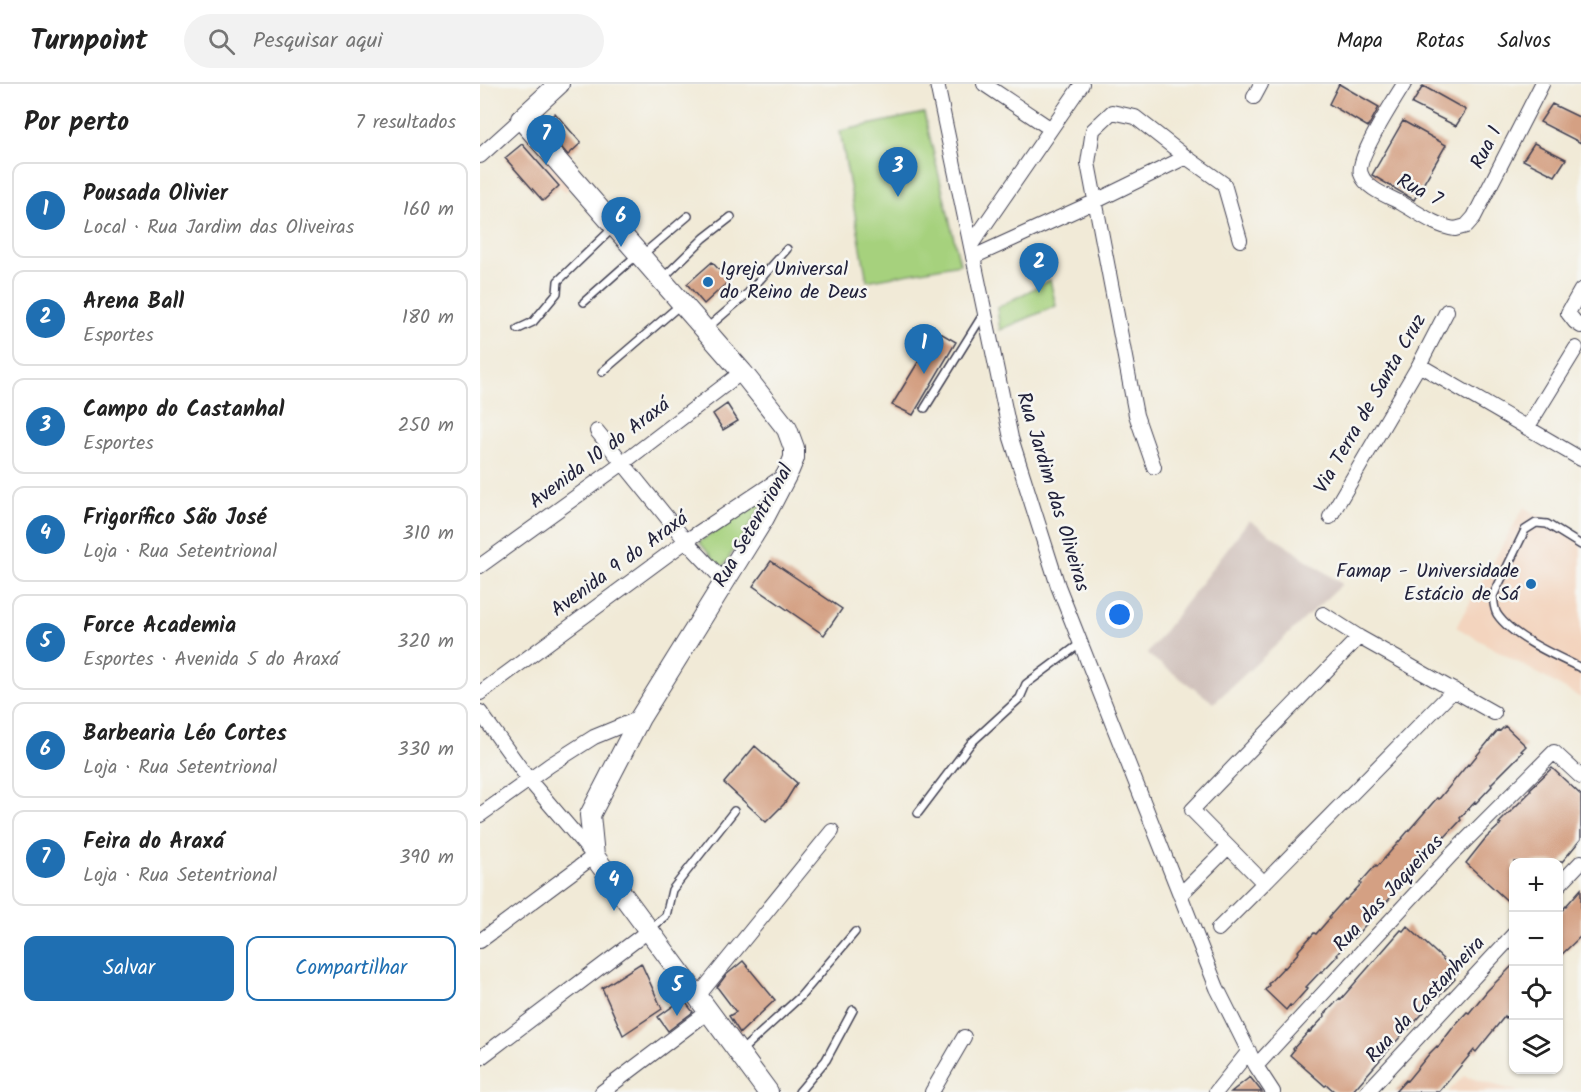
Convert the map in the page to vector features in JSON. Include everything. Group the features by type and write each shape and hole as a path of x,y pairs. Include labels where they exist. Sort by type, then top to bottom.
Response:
{"street":[{"path":"480,156 560,84"},
{"name":"Rua Jardim das Oliveiras","path":"937,84 1011,438 1058,586 1217,988 1256,1066 1273,1092"},
{"path":"984,84 1051,129"},
{"path":"972,251 1082,84"},
{"path":"1254,97 1261,84"},
{"name":"Rua 7","path":"1404,84 1362,159 1360,169 1362,176 1375,189 1422,215 1451,229 1463,228"},
{"name":"Rua 1","path":"1463,228 1474,217 1542,84"},
{"path":"1154,467 1136,415 1094,202 1088,164 1093,130 1112,112 1135,117 1224,184 1240,240"},
{"name":"Rua Setentrional","path":"521,119 742,372 787,429 794,453 787,474 764,518 640,718 590,815 594,856"},
{"path":"972,251 1094,202 1186,157"},
{"path":"1581,290 1568,313 1581,326"},
{"name":"Via Terra de Santa Cruz","path":"1330,517 1419,365 1447,311"},
{"path":"1527,428 1576,348"},
{"path":"1419,365 1581,459"},
{"name":"Avenida 10 do Araxá","path":"480,566 623,463 742,372"},
{"path":"597,431 686,541 724,581"},
{"name":"Avenida 9 do Araxá","path":"480,693 686,541 787,474"},
{"path":"1323,614 1359,637 1494,713"},
{"path":"1264,883 1192,810 1359,637"},
{"path":"1218,929 1454,690"},
{"path":"480,712 530,780 594,856 768,1092"},
{"path":"480,815 594,737 640,718"},
{"name":"Rua das Jaqueiras","path":"1256,1066 1451,855 1554,752 1581,777"},
{"path":"602,1092 704,1004 832,831"},
{"path":"1180,895 1228,847"},
{"path":"480,941 594,856"},
{"path":"1563,881 1581,862"},
{"path":"480,1058 648,931"},
{"name":"Rua da Castanheira","path":"1367,1092 1509,939"},
{"path":"932,1092 964,1037"},
{"path":"1216,1092 1249,1050"}],"lane":[{"path":"584,302 688,216"},
{"path":"661,279 704,238 731,217"},
{"path":"518,330 533,322 557,293 558,281 615,226"},
{"path":"705,329 748,293 787,249"},
{"path":"602,372 682,303"},
{"path":"925,408 984,313"},
{"path":"1581,545 1546,524 1536,523 1525,530 1493,596 1494,608 1506,624 1538,647 1581,668"},
{"path":"918,813 971,743 1020,698 1026,684 1081,643"},
{"path":"648,931 666,916 672,890 734,812"},
{"path":"739,1054 800,997 855,932"},
{"path":"799,1092 826,1060 853,1010"}],"shaded area":[{"path":"528,138 571,186 565,192 522,144"},
{"name":"Famap - Universidade Estácio de Sá","path":"1524,507 1581,541 1581,698 1456,627"},
{"path":"1249,520 1342,584 1214,703 1147,654"},
{"path":"1464,1076 1519,1092 1448,1092"}],"green space":[{"path":"924,113 960,264 867,281 840,131"},
{"path":"1050,280 1056,306 1000,330 997,308"},
{"path":"768,496 722,569 699,542"}],"building":[{"path":"1339,84 1379,107 1368,127 1329,104"},
{"path":"1423,86 1466,110 1456,126 1412,104"},
{"path":"1552,104 1581,118 1581,143 1540,122"},
{"path":"555,113 581,143 568,155 542,125"},
{"path":"1403,121 1446,145 1414,200 1372,175"},
{"path":"1534,143 1566,159 1555,176 1523,160"},
{"path":"522,144 559,186 543,201 505,158"},
{"name":"Igreja Universal do Reino de Deus","path":"712,262 729,281 704,304 687,284"},
{"path":"937,331 956,342 913,415 892,405"},
{"path":"727,404 738,421 723,430 713,414"},
{"path":"771,561 842,609 824,635 753,586"},
{"path":"1505,726 1526,746 1521,751 1523,752 1491,784 1492,786 1429,852 1431,853 1415,871 1413,870 1398,886 1400,887 1384,905 1286,1010 1265,990 1268,984 1285,968 1314,933 1316,934 1376,865 1377,867 1437,798 1439,799 1498,730 1500,731"},
{"path":"755,746 797,783 784,804 766,822 724,783"},
{"path":"1552,768 1581,795 1581,839 1563,861 1563,858 1509,858 1509,902 1466,863 1485,839 1501,824 1499,823 1531,791 1530,789"},
{"path":"1581,889 1581,936 1563,953 1563,912"},
{"path":"1407,926 1458,973 1352,1092 1335,1092 1290,1055 1309,1031"},
{"path":"743,961 775,1000 740,1033 729,1016 736,1012 717,987 726,975"},
{"path":"641,963 662,1009 623,1035 602,988"},
{"path":"1509,969 1509,1015 1506,1018 1505,1016 1476,1052 1474,1050 1439,1092 1395,1092 1438,1047 1467,1012 1469,1013"},
{"path":"683,999 693,1012 668,1031 658,1017"},
{"path":"1250,1077 1262,1092 1231,1092"}],"place":[{"name":"Feira do Araxá","path":"546,165"},
{"name":"Campo do Castanhal","path":"898,197"},
{"name":"Barbearia Léo Cortes","path":"621,247"},
{"name":"Igreja Universal do Reino de Deus","path":"708,282"},
{"name":"Arena Ball","path":"1039,293"},
{"name":"Pousada Olivier","path":"924,374"},
{"name":"Famap - Universidade Estácio de Sá","path":"1531,584"},
{"name":"Frigorífico São José","path":"614,911"},
{"name":"Force Academia","path":"677,1016"}]}
